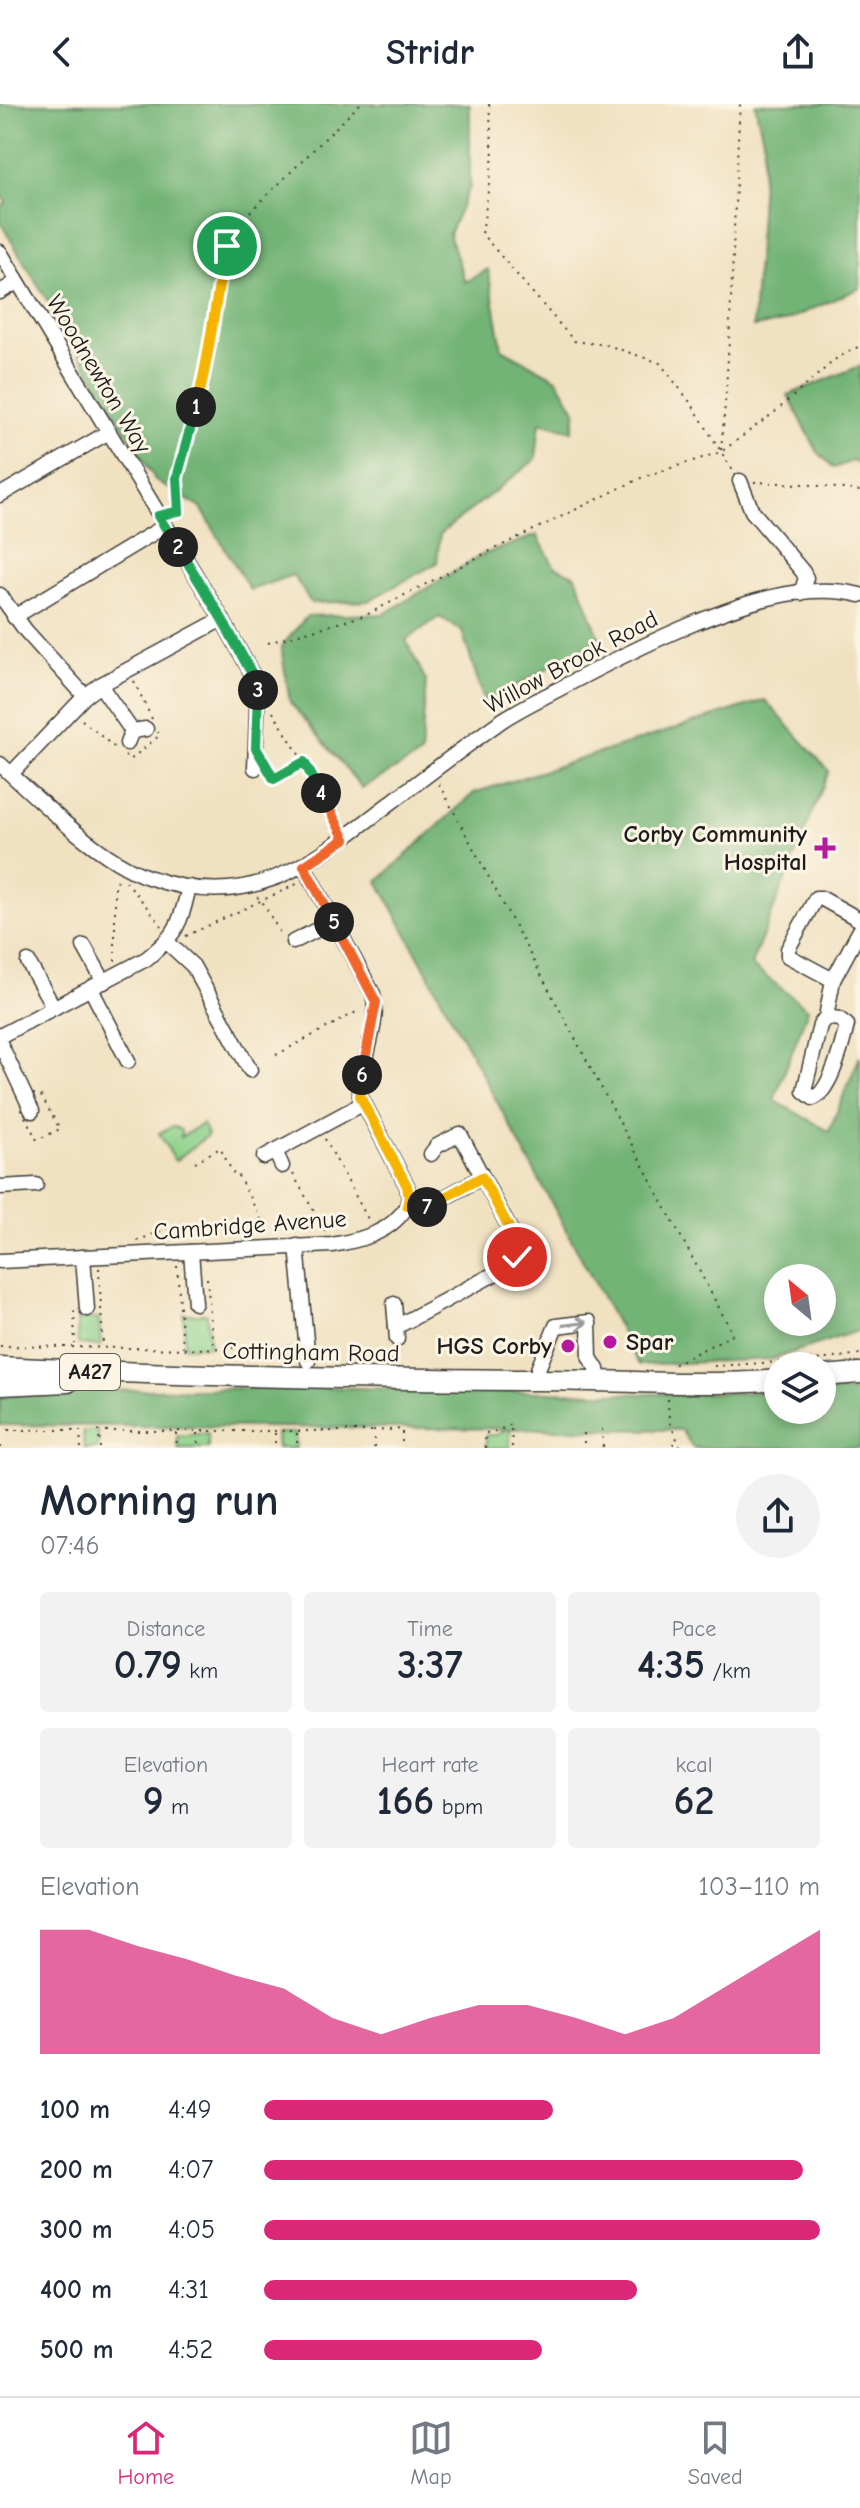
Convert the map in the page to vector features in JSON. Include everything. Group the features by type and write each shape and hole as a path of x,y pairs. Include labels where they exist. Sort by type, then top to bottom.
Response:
{"highway":[{"name":"Cottingham Road","path":"0,1367 180,1376 661,1384 764,1380"},
{"path":"836,1375 860,1373"},
{"name":"Cottingham Road","path":"0,1385 180,1376"}],"street":[{"name":"Woodnewton Way","path":"3,257 222,619 258,685 255,768"},
{"path":"0,292 17,282"},
{"path":"0,495 109,432"},
{"path":"740,481 752,511 803,572 806,578 801,593"},
{"path":"14,617 161,521"},
{"name":"Willow Brook Road","path":"5,769 108,858 150,878 189,887 243,886 308,872 345,839 504,719 614,660 726,611 766,598 801,593 860,595"},
{"path":"0,595 14,617 85,696"},
{"path":"5,769 100,685 222,619"},
{"path":"100,685 135,734"},
{"path":"308,872 376,1002 360,1084 364,1103 407,1186 407,1206"},
{"path":"0,1036 146,959 169,940 180,923 189,887"},
{"path":"833,980 788,956 788,949 816,898 860,920"},
{"path":"293,942 334,921"},
{"path":"826,1017 839,1019 847,1025 836,1064 821,1094 813,1098 804,1091 820,1025 826,1017 833,980 860,930"},
{"path":"169,940 193,966 250,1070"},
{"path":"84,946 128,1061"},
{"path":"28,962 54,1008"},
{"path":"0,1043 32,1111"},
{"path":"282,1166 269,1154 364,1103"},
{"path":"394,1304 396,1333 515,1261 517,1245 460,1134 437,1146 431,1154"},
{"name":"Cambridge Avenue","path":"0,1261 332,1245 376,1233 399,1219 407,1206 424,1209 482,1177"},
{"path":"0,1187 36,1185"},
{"path":"297,1246 308,1361"},
{"path":"189,1252 195,1303"},
{"path":"83,1257 87,1309"},
{"path":"537,1380 538,1369 556,1326 589,1322 590,1358 597,1369 599,1382"}],"path":[{"path":"161,521 179,511 177,478 203,381 217,286 227,246 251,211 360,104"},
{"path":"489,104 493,156 482,234 574,341 607,345 660,363 693,406 740,481 860,491"},
{"path":"721,452 730,360 732,232 740,104"},
{"path":"268,643 366,615 643,477 721,452 775,412 837,358 860,346"},
{"path":"273,712 345,839"},
{"path":"256,748 274,779 304,762"},
{"path":"433,772 733,1334 676,1365 661,1369 682,1368"},
{"path":"119,974 115,965 115,882 122,877 169,940 179,939 262,901 308,872"},
{"path":"243,886 262,901 288,946 293,942"},
{"path":"276,1055 376,1002"},
{"path":"319,1127 376,1233"},
{"path":"195,1162 220,1148 270,1237 270,1248"},
{"path":"282,1166 287,1163 332,1245"},
{"path":"126,1255 126,1246 172,1226 189,1252 213,1348"},
{"path":"183,1349 189,1252"},
{"path":"99,1256 103,1347"},
{"path":"0,1346 270,1347"},
{"path":"713,1366 860,1354"},
{"path":"661,1394 667,1396 669,1421 681,1448"},
{"path":"485,1448 485,1433 496,1432 511,1424 512,1448"},
{"path":"100,1448 99,1431 402,1429 402,1448"},
{"path":"602,1429 603,1448"},
{"path":"1,1448 0,1430 80,1430 81,1448"},
{"path":"297,1431 297,1448"},
{"path":"374,1431 374,1448"},
{"path":"176,1432 177,1448"},
{"path":"198,1432 199,1448"},
{"path":"275,1432 275,1448"},
{"path":"584,1433 584,1448"},
{"path":"674,1443 674,1448"}],"green space":[{"path":"0,104 470,104 470,187 449,234 465,282 488,269 502,349 557,379 576,412 572,431 540,422 536,459 440,534 437,563 368,601 311,603 293,575 250,590 201,508 156,481 0,222 0,208 6,203 0,192"},
{"path":"755,104 860,104 860,288 783,322 753,327 764,144"},
{"path":"860,366 860,465 852,461 834,468 817,451 788,395"},
{"path":"537,535 554,566 576,576 600,639 485,703 462,631 439,617 406,640 426,681 421,755 362,788 290,702 281,647 307,616 384,614 482,555"},
{"path":"765,700 829,771 751,965 808,1009 774,1100 829,1131 860,1056 860,1330 794,1352 764,1352 764,1359 639,1365 378,881 474,793"},
{"path":"202,1124 208,1135 175,1161 159,1133 173,1126 181,1130 181,1137"},
{"path":"184,1314 207,1314 210,1346 185,1347"},
{"path":"99,1318 101,1346 78,1344 77,1320"},
{"path":"310,1387 646,1394 764,1392 764,1424 836,1424 836,1392 860,1392 860,1448 693,1448 681,1430 0,1425 0,1397 36,1392"},
{"path":"510,1426 510,1448 486,1448 486,1435 497,1435"},
{"path":"83,1431 98,1431 98,1448 84,1448"},
{"path":"208,1433 208,1448 178,1448 177,1436"},
{"path":"276,1433 295,1433 296,1448 277,1448"}],"place":[{"name":"Corby Community Hospital","path":"825,848"},
{"name":"Spar","path":"610,1342"},
{"name":"HGS Corby","path":"568,1346"}],"route":[{"path":"227,246 217,286 203,381 177,478 179,511 158,516 222,619 258,685 256,748 274,779 304,762 345,839 304,866 376,1002 360,1096 407,1186 407,1206 424,1209 482,1177 516,1241 517,1257"}]}
